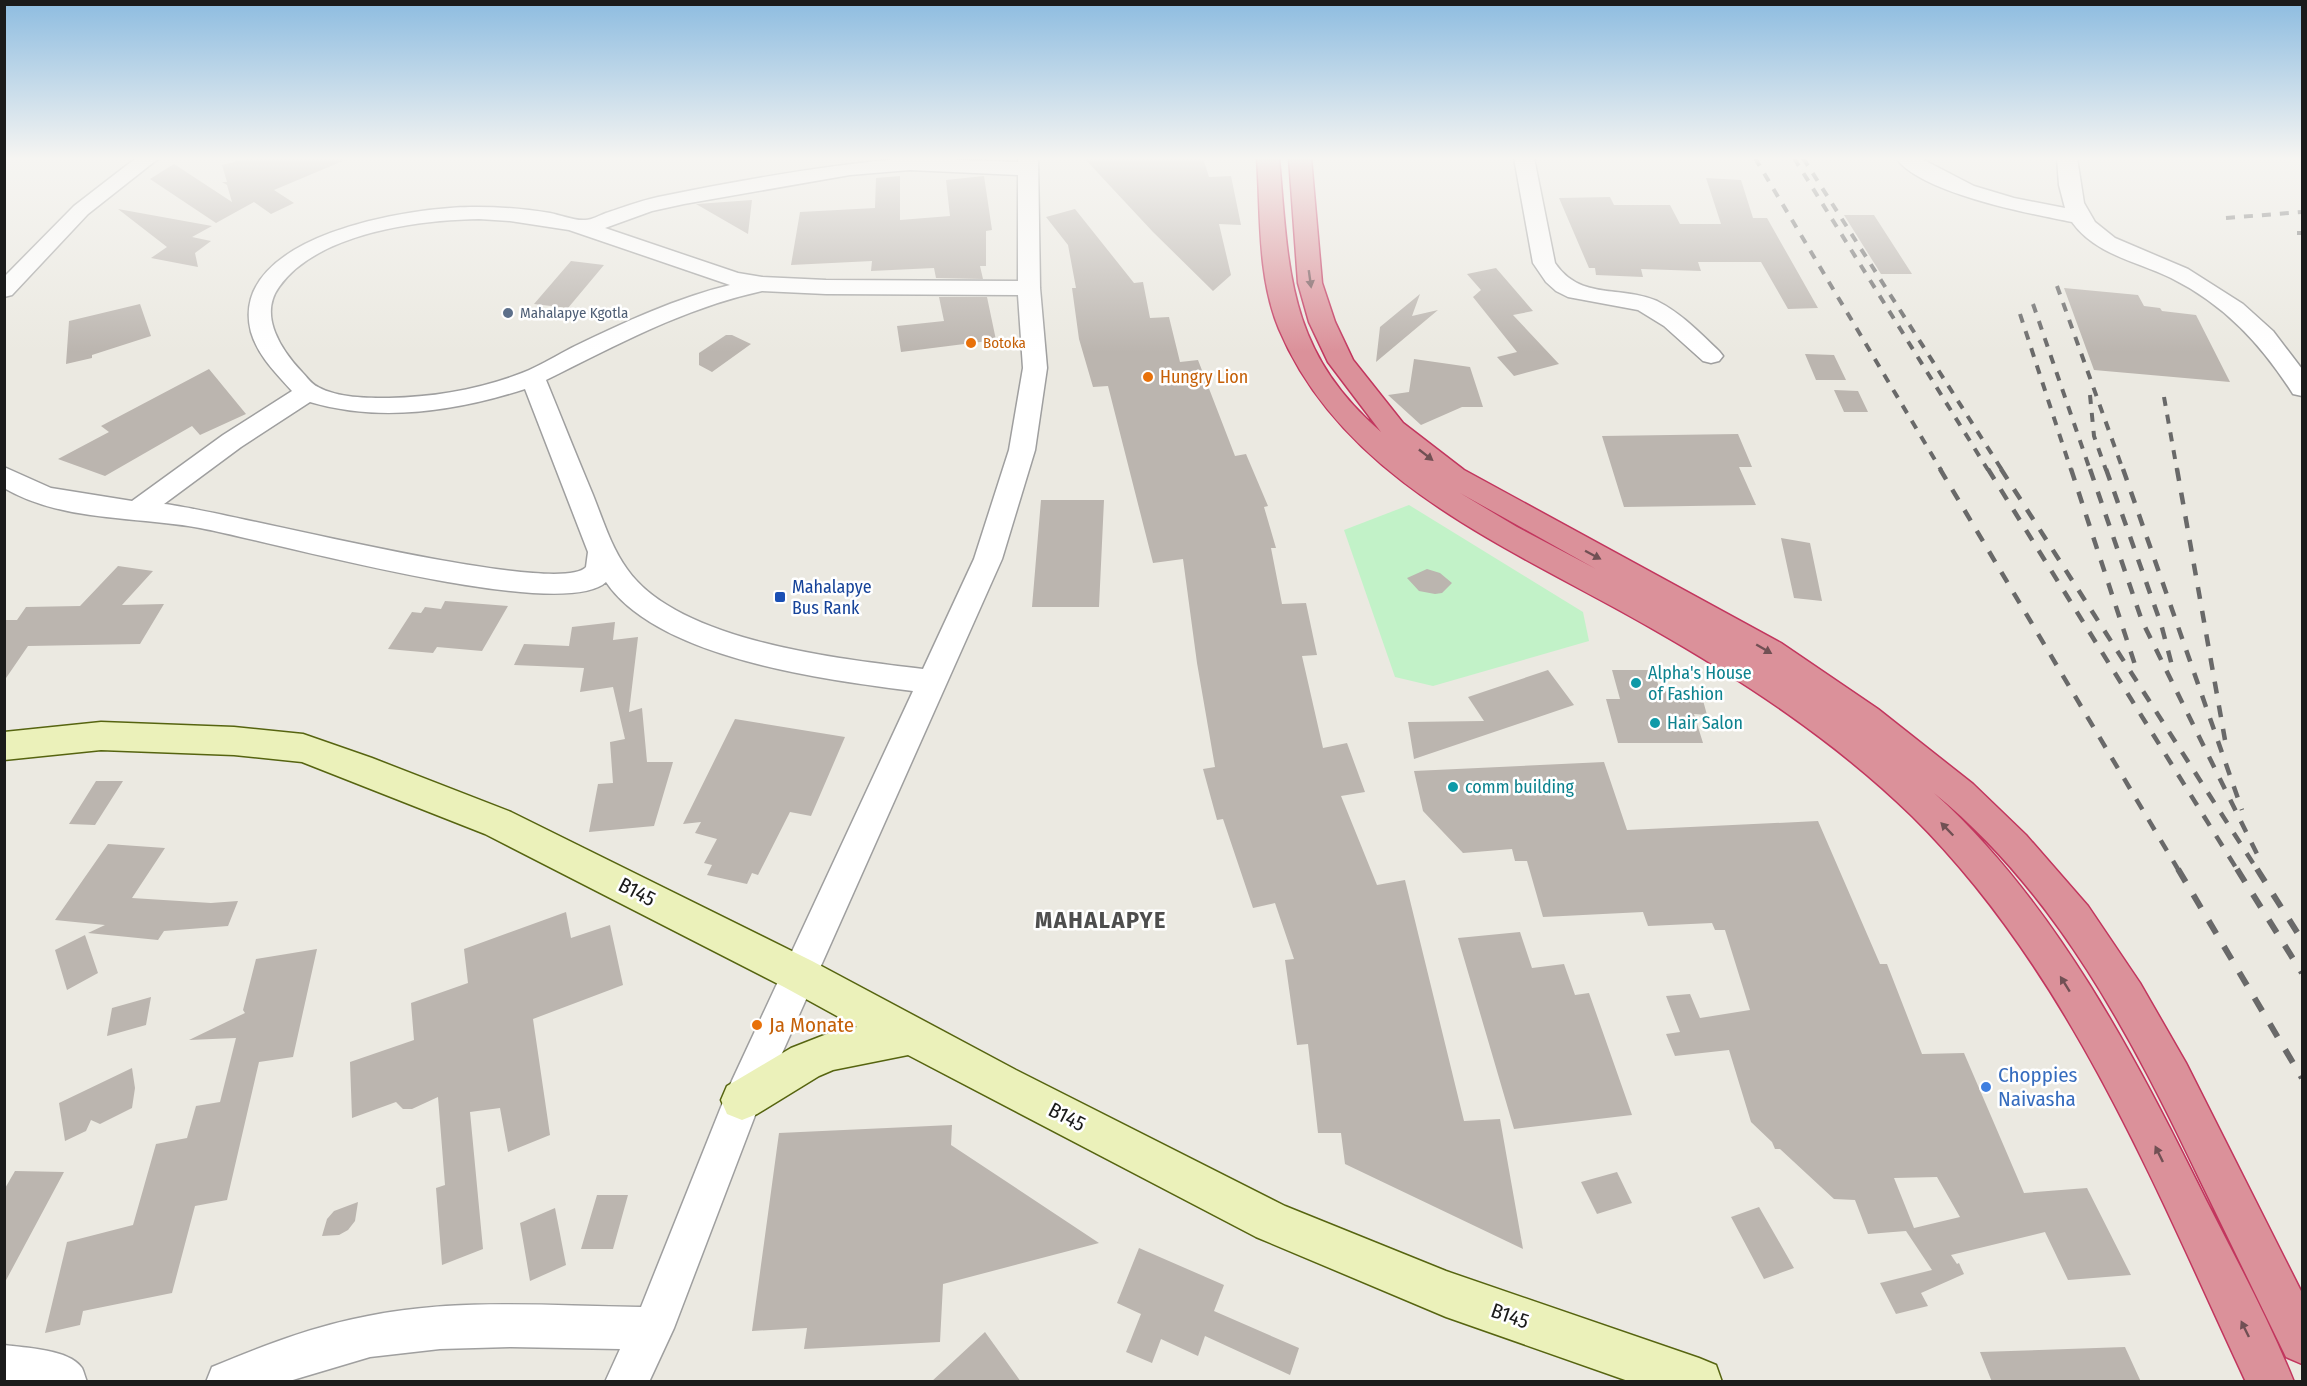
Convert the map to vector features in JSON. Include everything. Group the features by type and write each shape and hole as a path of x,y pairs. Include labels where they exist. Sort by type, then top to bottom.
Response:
{"highway":[{"path":"1274,223 1279,284 1291,330 1310,366 1333,398 1370,438 1432,490 1458,506 1749,670 1852,744 1925,806 1979,862 2030,927 2122,1077 2271,1382"},
{"path":"1305,223 1310,283 1322,322 1341,362 1393,429 1454,477 1770,652 1866,718 1961,794 2013,846 2075,918 2126,996 2172,1077 2302,1341"}],"main road":[{"name":"B145","path":"4,746 100,736 234,741 303,748 498,823 798,974 1271,1222 1446,1294 1699,1382"},
{"path":"742,1100 805,1062 832,1051 912,1035"}],"street":[{"path":"4,290 14,270 67,223"},
{"path":"379,223 350,232 287,265 268,284 259,306 263,332 276,359 309,392 347,402 401,405 453,400 533,377 682,307 726,292 762,284"},
{"path":"562,223 584,228 734,279 762,284 1029,288"},
{"path":"584,228 599,223"},
{"path":"627,1382 653,1328 742,1100 988,560 1022,450 1035,368 1029,288 1028,223"},
{"path":"1536,223 1544,263 1559,284 1580,294 1631,301 1657,311 1711,356"},
{"path":"2084,223 2110,244 2180,274 2235,307 2271,341 2302,388"},
{"path":"2271,341 2302,354"},
{"path":"533,377 602,552 621,582 637,597 660,614 717,641 748,651 932,682"},
{"path":"138,510 232,441 309,392"},
{"path":"4,476 17,486 37,494 199,518 446,573 532,582 583,582 596,577 602,566 602,552"},
{"path":"227,1382 294,1358 369,1336 448,1327 653,1328"},
{"path":"4,1366 56,1374 66,1382"}],"green space":[{"path":"1409,505 1583,612 1589,641 1433,686 1395,677 1344,530"}],"building":[{"path":"136,223 194,223 212,226 192,237 211,241 195,253 198,267 151,258 167,247"},
{"path":"728,223 749,223 748,234"},
{"path":"798,223 991,223 992,230 986,231 986,266 980,266 983,279 936,278 934,268 871,271 872,261 791,265"},
{"path":"1050,223 1086,223 1134,283 1143,282 1150,318 1169,317 1180,362 1198,360 1235,456 1246,454 1268,506 1264,507 1276,548 1271,548 1282,604 1306,603 1317,655 1302,656 1323,748 1347,743 1365,792 1341,796 1377,885 1405,880 1464,1121 1500,1119 1523,1249 1345,1164 1341,1133 1318,1133 1308,1044 1297,1045 1285,960 1294,959 1275,903 1253,908 1223,819 1217,820 1203,769 1215,767 1197,663 1183,559 1153,563 1108,386 1093,387 1079,339 1072,288 1076,288 1068,245"},
{"path":"1144,223 1241,223 1241,225 1219,224 1231,275 1213,291"},
{"path":"1570,223 1679,223 1770,223 1818,308 1788,309 1761,262 1698,262 1701,271 1641,269 1643,277 1596,275 1595,268 1589,268"},
{"path":"1849,223 1879,223 1912,274 1881,274"},
{"path":"571,261 604,265 568,308 534,304"},
{"path":"1496,268 1533,311 1513,315 1559,364 1514,376 1497,357 1517,352 1473,297 1481,290 1467,274"},
{"path":"2064,288 2138,295 2144,306 2160,308 2162,311 2196,315 2230,382 2094,370"},
{"path":"1420,294 1412,316 1438,310 1376,362 1380,327"},
{"path":"939,297 987,297 996,340 901,352 897,326 944,321"},
{"path":"140,304 151,336 92,355 92,358 66,364 69,321"},
{"path":"726,335 732,335 751,344 712,372 699,365 699,353"},
{"path":"1805,354 1834,355 1846,380 1816,380"},
{"path":"1414,359 1470,367 1483,407 1462,407 1421,425 1388,395 1409,392"},
{"path":"209,369 246,414 200,435 192,426 105,476 58,459 109,432 101,426"},
{"path":"1834,390 1858,391 1868,412 1844,412"},
{"path":"1738,434 1752,467 1739,467 1756,505 1624,507 1602,436"},
{"path":"1041,500 1104,500 1099,607 1032,607"},
{"path":"1781,538 1810,543 1822,601 1794,598"},
{"path":"118,566 153,571 122,605 164,604 140,644 28,646 4,681 4,620 17,620 26,607 80,606"},
{"path":"1427,569 1440,573 1452,583 1442,593 1419,591 1407,578"},
{"path":"445,601 508,606 482,651 437,647 433,653 388,649 412,612 421,613 425,607 441,609"},
{"path":"615,622 613,640 638,637 629,712 642,708 647,762 673,762 654,826 589,832 598,784 613,783 610,742 625,739 613,687 580,692 584,668 514,665 524,644 569,646 572,627"},
{"path":"1548,670 1574,705 1414,759 1408,722 1484,721 1468,697"},
{"path":"1612,670 1654,670 1660,691 1701,693 1707,715 1694,714 1703,743 1618,743 1606,699 1620,699"},
{"path":"735,719 845,737 811,816 790,812 758,875 752,873 747,884 707,875 712,865 704,863 717,839 695,833 701,822 683,824"},
{"path":"1604,762 1627,830 1818,821 1880,964 1887,964 1922,1054 1964,1053 2024,1193 2087,1188 2131,1275 2068,1280 2045,1232 1951,1255 1957,1264 1959,1263 1964,1274 1921,1293 1928,1306 1896,1314 1880,1283 1932,1270 1906,1231 1868,1234 1855,1200 1834,1199 1780,1149 1775,1149 1772,1142 1751,1122 1729,1050 1675,1056 1666,1034 1680,1032 1666,996 1690,994 1700,1018 1750,1010 1725,930 1715,930 1712,923 1648,926 1643,912 1543,917 1527,861 1515,861 1512,849 1463,853 1423,811 1414,771","holes":["1937,1177 1960,1217 1914,1228 1894,1178"]},
{"path":"96,781 123,781 95,825 69,824"},
{"path":"108,844 165,848 132,898 211,903 238,901 228,926 164,931 158,940 88,933 105,925 55,920"},
{"path":"566,912 571,938 610,925 623,985 533,1019 550,1135 508,1152 500,1108 470,1112 483,1249 442,1265 436,1188 445,1185 438,1097 412,1109 403,1109 396,1102 352,1118 350,1062 414,1040 411,1003 468,983 464,949"},
{"path":"1520,932 1532,968 1564,964 1575,995 1589,993 1632,1115 1514,1129 1458,938"},
{"path":"85,935 98,973 67,990 55,950"},
{"path":"317,949 293,1057 259,1062 227,1200 195,1206 172,1293 83,1311 80,1325 45,1333 67,1242 133,1225 156,1144 187,1138 196,1106 220,1102 236,1038 189,1040 245,1013 243,1010 256,959"},
{"path":"151,997 146,1025 107,1036 112,1008"},
{"path":"132,1068 135,1088 132,1108 100,1124 91,1120 86,1131 65,1141 59,1103"},
{"path":"952,1125 951,1145 1099,1243 943,1284 940,1342 804,1349 807,1328 752,1331 779,1133"},
{"path":"15,1171 64,1172 4,1284 4,1190"},
{"path":"1617,1172 1632,1203 1597,1214 1581,1182"},
{"path":"597,1195 628,1195 613,1249 581,1249"},
{"path":"358,1202 355,1221 348,1230 339,1235 322,1236 327,1219 334,1211"},
{"path":"1759,1207 1794,1268 1764,1279 1731,1217"},
{"path":"555,1208 566,1265 530,1281 520,1223"},
{"path":"1139,1248 1224,1285 1214,1311 1299,1348 1290,1375 1205,1336 1198,1356 1161,1339 1152,1363 1126,1352 1141,1314 1117,1303"},
{"path":"985,1332 1021,1382 931,1382"},
{"path":"2125,1347 2141,1382 1992,1382 1980,1352"}],"railway":[{"path":"1794,223 1941,470"},
{"path":"1834,223 1988,470"},
{"path":"1844,223 2002,470"},
{"path":"2297,233 2302,233"},
{"path":"2057,286 2123,470"},
{"path":"2033,304 2090,470"},
{"path":"2020,314 2071,470"},
{"path":"2090,395 2094,436 2106,470"},
{"path":"2164,397 2177,470"},
{"path":"1940,469 2179,871"},
{"path":"1988,469 2238,871"},
{"path":"2001,469 2258,871"},
{"path":"2071,469 2138,674"},
{"path":"2090,469 2142,621 2258,856"},
{"path":"2106,469 2161,624 2174,673"},
{"path":"2123,469 2242,810"},
{"path":"2177,469 2225,740"},
{"path":"2178,869 2302,1078"},
{"path":"2237,869 2302,973"},
{"path":"2257,869 2302,940"}],"place":[{"name":"Mahalapye Kgotla","path":"508,313"},
{"name":"Botoka","path":"971,343"},
{"name":"Hungry Lion","path":"1148,377"},
{"name":"Mahalapye Bus Rank","path":"780,597"},
{"name":"Alpha's House of Fashion","path":"1636,683"},
{"name":"Hair Salon","path":"1655,723"},
{"name":"comm building","path":"1453,787"},
{"name":"Ja Monate","path":"757,1025"},
{"name":"Choppies Naivasha","path":"1986,1087"}],"district":[{"name":"MAHALAPYE","path":"1101,920"}]}
